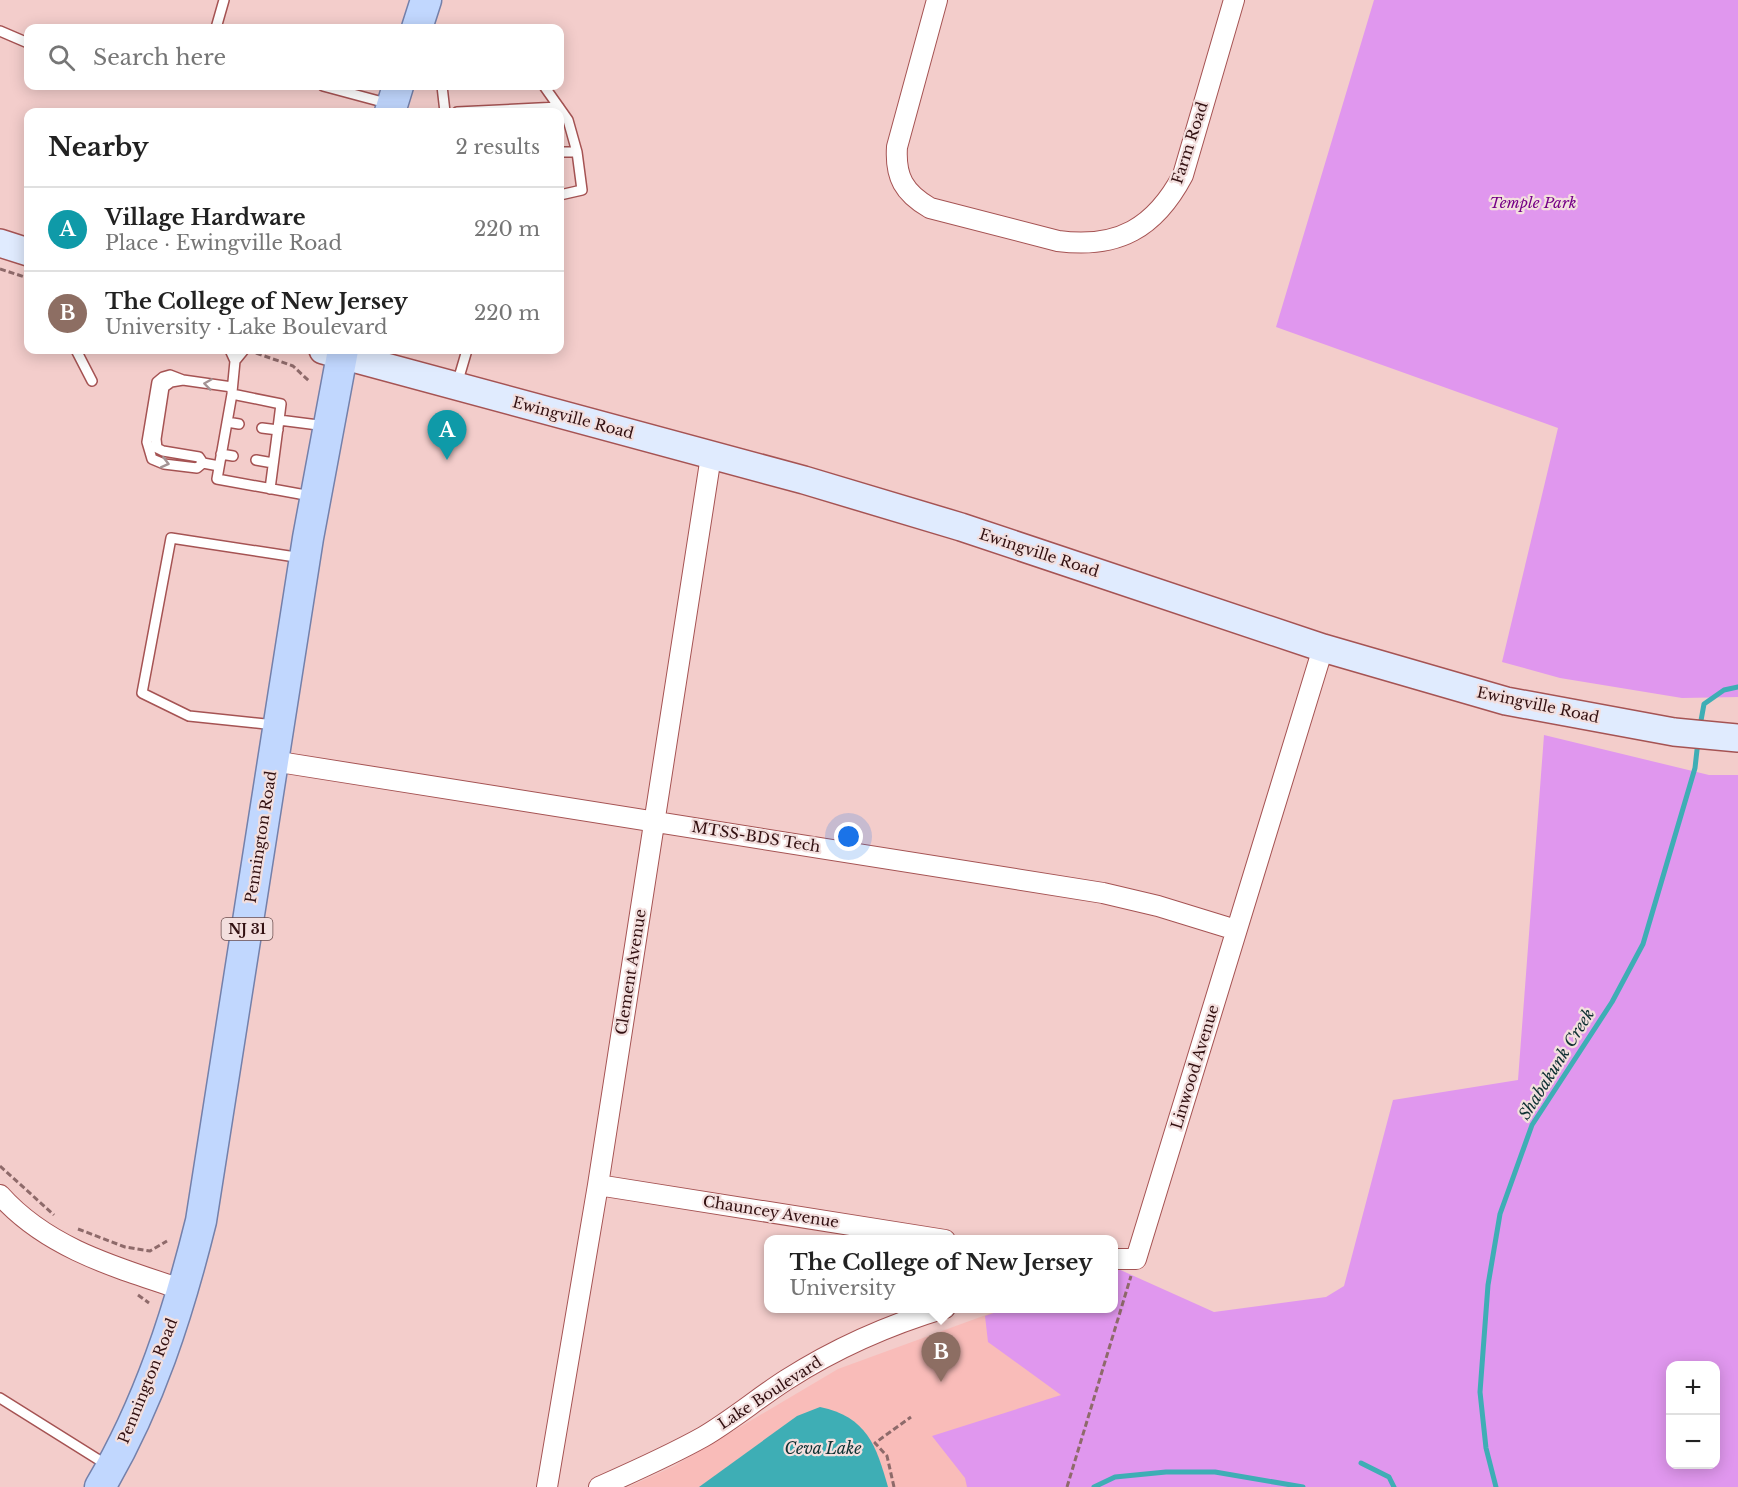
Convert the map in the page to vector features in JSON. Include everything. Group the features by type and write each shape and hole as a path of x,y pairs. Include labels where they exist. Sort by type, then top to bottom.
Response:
{"main road":[{"path":"418,24 426,0"},
{"path":"0,243 24,251"},
{"name":"Pennington Road","path":"106,1477 139,1412 159,1364 184,1290 201,1221 304,558 329,426 336,354"},
{"name":"Ewingville Road","path":"343,354 804,480 961,527 1323,648 1506,701 1674,732 1730,738"}],"street":[{"name":"Farm Road","path":"937,0 897,147 896,162 900,178 908,191 930,208 1058,241 1078,244 1101,243 1142,226 1171,196 1183,175 1234,0"},
{"name":"Clement Avenue","path":"547,1487 598,1185 711,456"},
{"name":"Linwood Avenue","path":"1136,1259 1323,648"},
{"name":"MTSS-BDS Tech","path":"273,761 1103,893 1158,906 1236,930"},
{"name":"Chauncey Avenue","path":"598,1185 919,1235"},
{"path":"0,1195 29,1221 76,1251 101,1262 184,1290"},
{"path":"1118,1259 1136,1259"},
{"name":"Lake Boulevard","path":"599,1487 652,1464 704,1436 825,1356 867,1336 928,1313"}],"lane":[{"path":"217,24 224,0"},
{"path":"0,31 24,41"},
{"path":"342,90 394,101"},
{"path":"443,90 445,108"},
{"path":"547,90 559,107"},
{"path":"539,108 559,107"},
{"path":"564,114 568,120 577,152 582,190 564,194"},
{"path":"564,152 577,152"},
{"path":"78,354 92,381"},
{"path":"232,354 235,361 232,391 217,479 315,497"},
{"path":"235,361 241,354"},
{"path":"456,386 467,354"},
{"path":"219,466 203,463 199,457 157,448 156,439 164,387 171,382 183,380 281,404 270,489"},
{"path":"227,422 239,424"},
{"path":"262,428 279,425 329,426"},
{"path":"221,454 233,456"},
{"path":"256,460 273,463"},
{"path":"278,725 189,716 142,693 171,538 304,558"},
{"path":"0,1398 88,1455 106,1477"}],"path":[{"path":"0,269 24,277"},
{"path":"259,354 293,366 309,381"},
{"path":"0,1166 55,1216"},
{"path":"74,1227 124,1247 150,1251 167,1241"},
{"path":"1067,1487 1136,1259"},
{"path":"894,1487 886,1456 875,1443 910,1417"}],"shaded area":[{"path":"991,1313 1021,1313 1584,1487 628,1487 674,1466 838,1369"}],"green space":[{"name":"Temple Park","path":"1374,0 1738,0 1738,697 1682,698 1560,678 1502,662 1558,428 1276,327"},
{"path":"1544,735 1709,775 1738,775 1738,1487 967,1487 965,1478 932,1436 1061,1395 988,1342 985,1316 994,1313 1118,1313 1118,1269 1214,1312 1326,1297 1344,1286 1393,1100 1518,1080"}],"water":[{"name":"Ceva Lake","path":"820,1407 849,1418 867,1435 879,1458 888,1487 699,1487 797,1416"}],"waterway":[{"name":"Shabakunk Creek","path":"1700,726 1704,704 1724,690 1738,687"},
{"name":"Shabakunk Creek","path":"1496,1487 1486,1448 1480,1392 1488,1285 1500,1214 1532,1125 1612,1002 1643,944 1695,768 1698,741"},
{"path":"1361,1463 1389,1477 1394,1487"},
{"path":"1094,1487 1115,1477 1166,1472 1215,1472 1303,1487"}],"place":[{"name":"Village Hardware","path":"447,460"},
{"name":"The College of New Jersey","path":"941,1382"}]}
